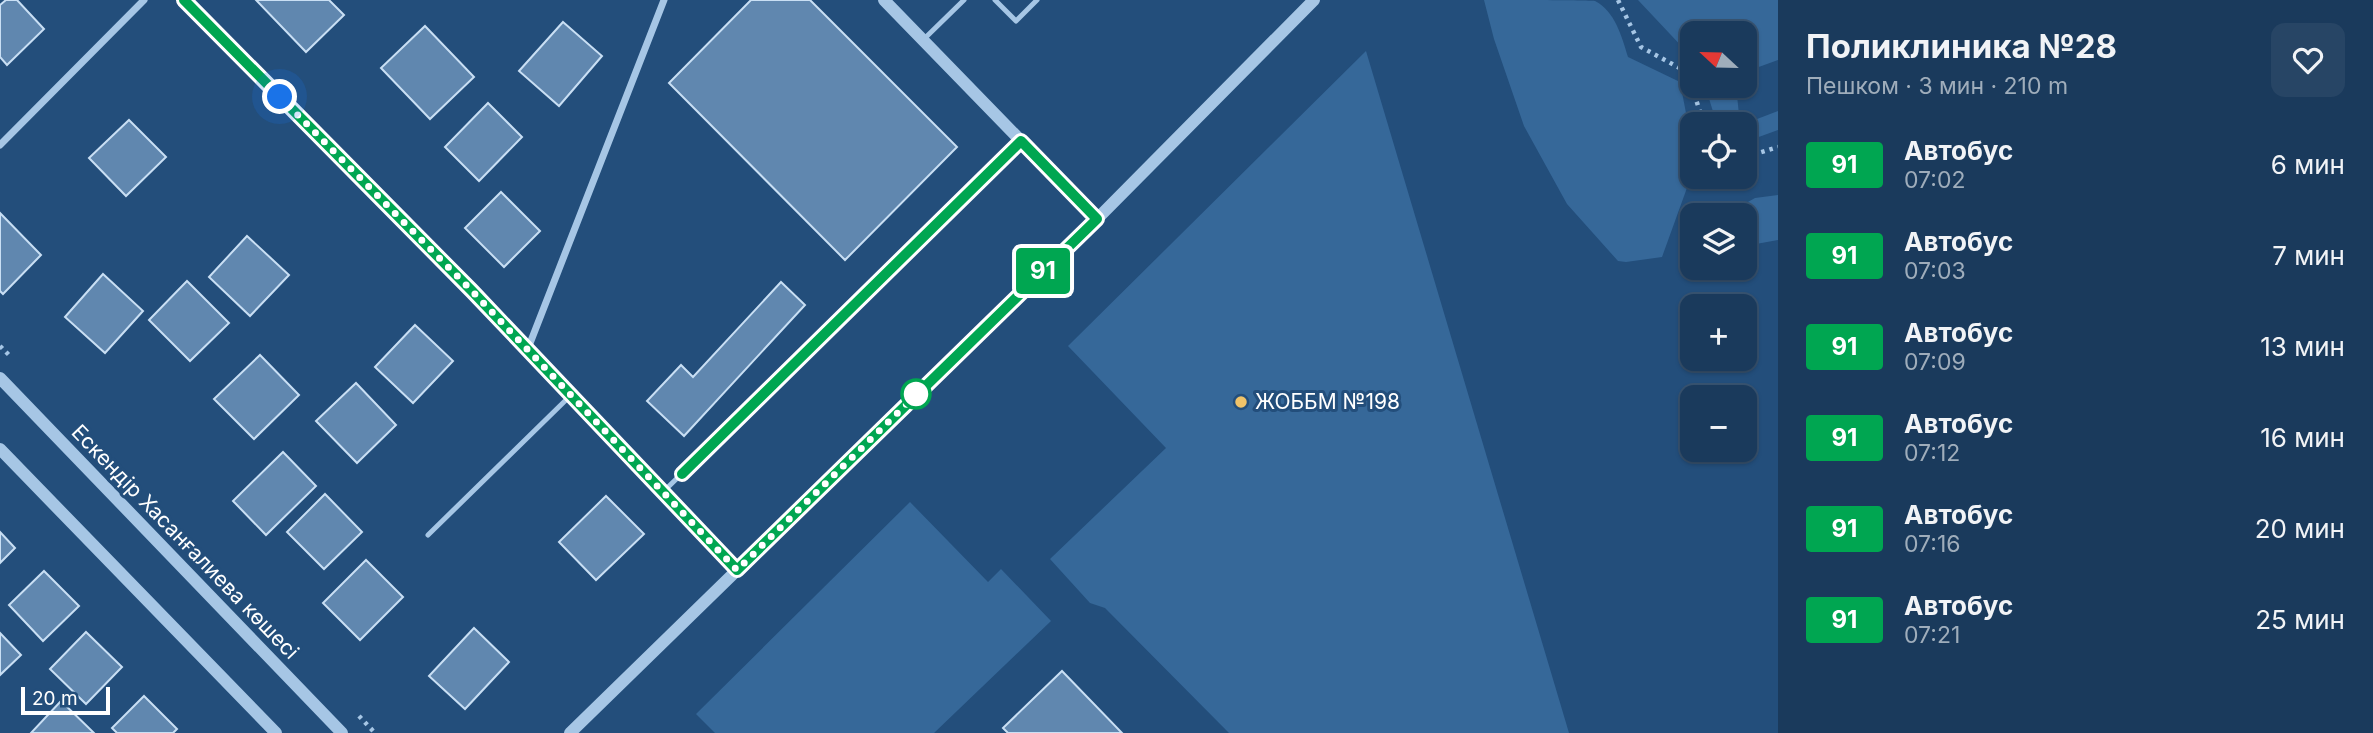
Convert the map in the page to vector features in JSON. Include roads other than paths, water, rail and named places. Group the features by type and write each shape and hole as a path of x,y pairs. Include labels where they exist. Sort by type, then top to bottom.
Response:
{"street":[{"path":"0,145 144,0"},
{"path":"184,0 472,291 737,570"},
{"path":"527,351 664,0"},
{"path":"884,0 1097,219"},
{"path":"570,733 1097,219 1314,0"},
{"name":"Ескендір Хасанғалиева көшесі","path":"0,378 342,733"},
{"path":"0,449 276,733"}],"lane":[{"path":"923,40 964,0"},
{"path":"995,0 1016,21 1037,0"},
{"path":"663,492 1021,141"},
{"path":"428,535 570,396"}],"place":[{"name":"ЖОББМ №198","path":"1241,402"}]}
